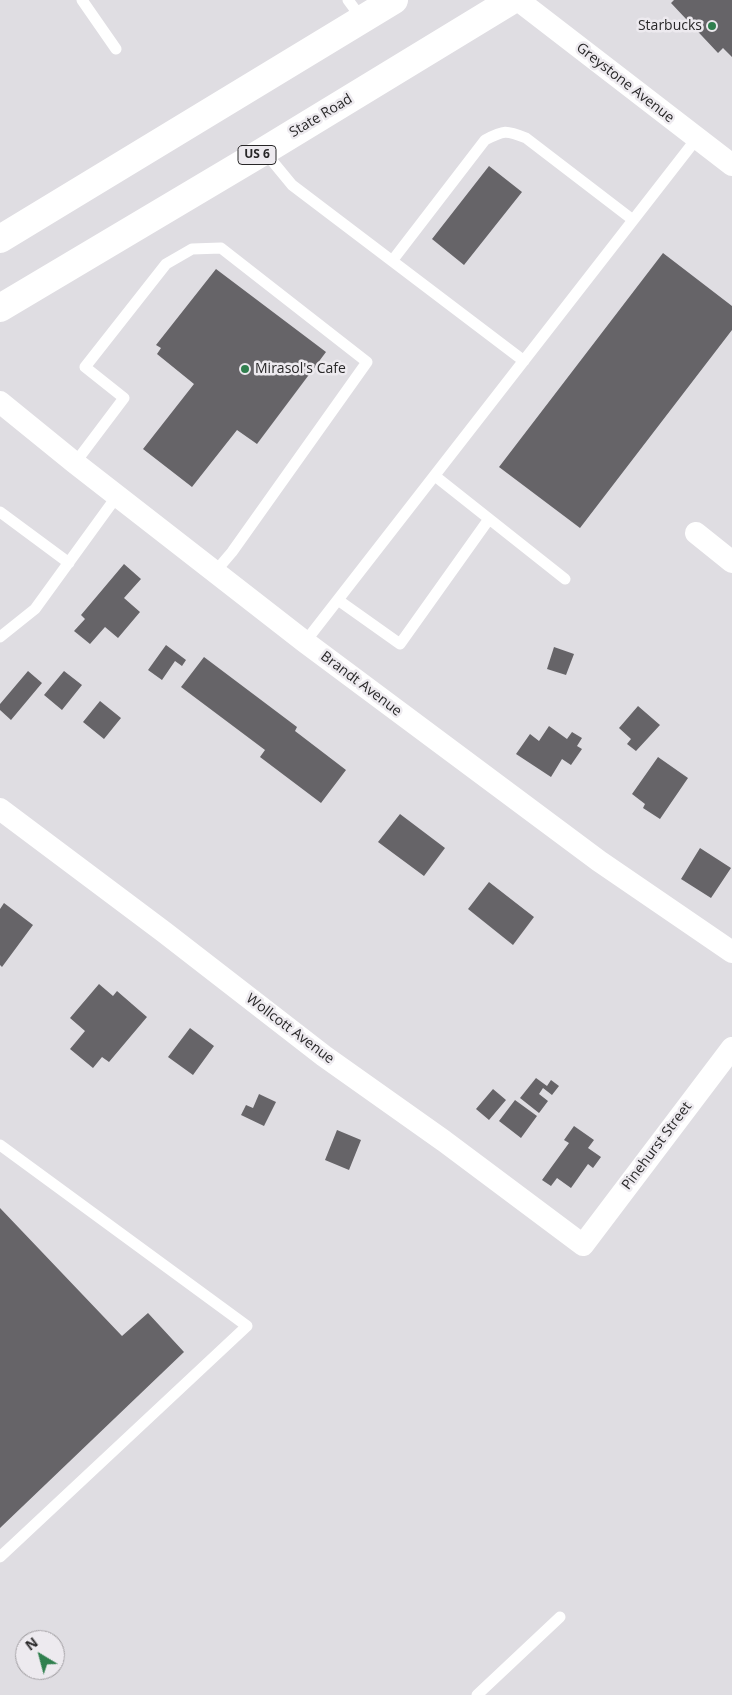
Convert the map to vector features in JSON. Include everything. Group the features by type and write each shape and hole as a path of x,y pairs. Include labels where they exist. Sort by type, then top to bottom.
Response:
{"main road":[{"path":"0,240 355,10 394,0"},
{"name":"State Road","path":"0,308 264,151 512,0"}],"street":[{"name":"Greystone Avenue","path":"518,0 732,165"},
{"name":"Brandt Avenue","path":"0,402 75,463 305,642 599,861 732,952"},
{"path":"696,534 732,562"},
{"name":"Wollcott Avenue","path":"0,809 164,932 324,1056 444,1141 583,1245"},
{"name":"Pinehurst Street","path":"583,1245 732,1048"}],"lane":[{"path":"82,0 116,49"},
{"path":"392,260 485,140 501,132 513,133 526,138 633,220"},
{"path":"305,642 697,138"},
{"path":"264,151 292,185 524,361"},
{"path":"75,463 124,398 85,367 166,264 192,249 221,248 367,362 232,552 215,572"},
{"path":"435,476 565,579"},
{"path":"0,637 35,610 117,496"},
{"path":"0,512 69,563"},
{"path":"338,600 400,644 489,519"},
{"path":"0,1145 247,1326 0,1557"},
{"path":"477,1695 560,1617"}],"building":[{"name":"Starbucks","path":"674,0 732,0 732,57 723,48 718,53 671,3"},
{"path":"489,166 522,192 464,265 432,239"},
{"path":"663,253 732,306 732,330 580,528 499,467"},
{"name":"Mirasol's Cafe","path":"216,269 326,352 257,444 237,430 192,487 143,449 194,384 157,354 161,348 156,345"},
{"path":"124,564 141,579 124,598 140,612 118,638 105,627 90,644 74,631 85,619 81,615"},
{"path":"166,645 186,660 182,666 175,661 162,680 148,670"},
{"path":"554,647 574,654 566,675 547,669"},
{"path":"204,657 297,727 295,731 346,770 321,803 260,757 265,750 181,687"},
{"path":"28,671 42,683 11,720 0,710 0,704"},
{"path":"64,671 82,685 62,710 44,695"},
{"path":"100,701 121,718 104,739 83,722"},
{"path":"638,706 660,725 636,751 627,744 631,739 619,728"},
{"path":"549,726 567,739 572,732 582,738 577,746 582,749 571,765 562,759 551,777 516,754 530,734 539,741"},
{"path":"658,757 688,778 660,819 643,808 645,804 632,794"},
{"path":"400,814 445,848 424,876 378,842"},
{"path":"700,848 731,868 711,898 681,879"},
{"path":"489,882 534,917 513,945 468,909"},
{"path":"4,903 33,925 2,967 0,965 0,909"},
{"path":"99,984 113,996 117,991 147,1017 109,1062 102,1057 93,1068 70,1049 85,1031 70,1018"},
{"path":"190,1028 214,1046 193,1075 168,1057"},
{"path":"536,1078 547,1086 551,1080 559,1086 552,1095 543,1088 539,1094 548,1101 539,1113 520,1098"},
{"path":"493,1089 506,1100 489,1120 476,1109"},
{"path":"259,1094 276,1102 264,1126 241,1115 246,1105 253,1108"},
{"path":"515,1100 537,1116 521,1138 499,1121"},
{"path":"574,1126 594,1140 588,1148 601,1157 593,1168 588,1164 571,1188 557,1178 551,1186 542,1180 569,1143 564,1140"},
{"path":"337,1130 361,1140 349,1170 325,1160"},
{"path":"0,1208 122,1336 148,1313 184,1352 0,1528"}],"place":[{"name":"Starbucks","path":"712,26"},
{"name":"Mirasol's Cafe","path":"245,369"}]}
